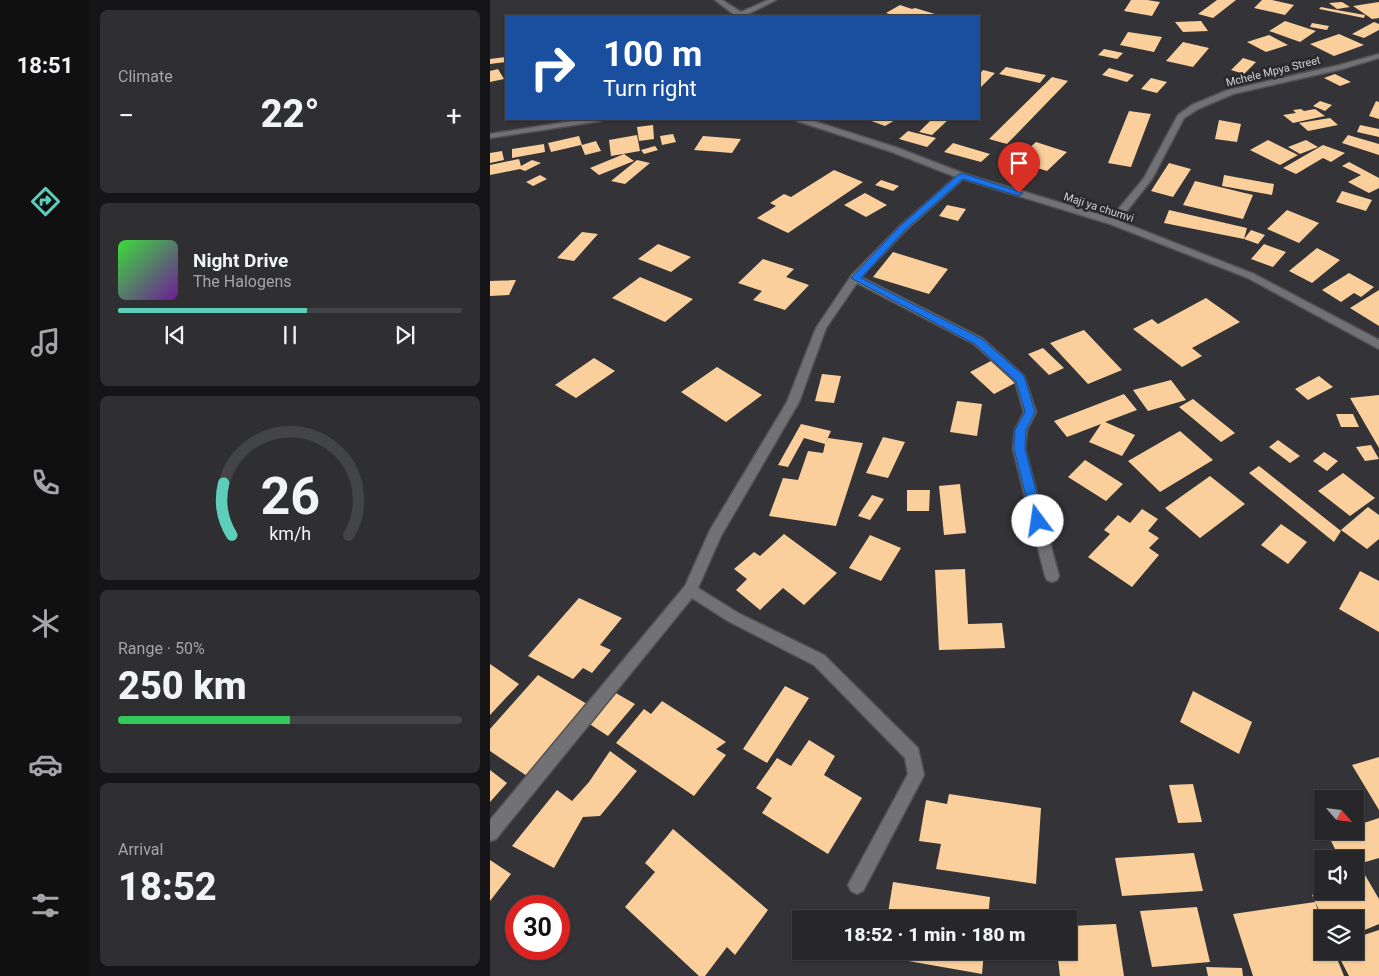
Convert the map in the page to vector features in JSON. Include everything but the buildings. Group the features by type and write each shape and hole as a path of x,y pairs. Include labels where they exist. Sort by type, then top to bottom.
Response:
{"street":[{"path":"718,0 739,15"},
{"path":"742,15 773,0"},
{"name":"Mchele Mpya Street","path":"1113,222 1148,179 1181,117 1195,107 1231,92 1342,67 1379,56"},
{"path":"490,136 594,120"},
{"name":"Maji ya chumvi","path":"803,120 895,150 962,176 1113,222 1251,276 1315,309 1379,346"},
{"path":"490,833 690,590 715,534 793,402 822,328 855,278 902,229 962,176"},
{"path":"855,278 978,341 1020,379 1030,412 1021,430 1020,449 1052,576"},
{"path":"690,590 733,617 819,660 912,754 916,775 857,885"}],"route":[{"path":"1019,193 962,176 902,229 855,278 978,341 1020,379 1030,412 1021,430 1020,449 1038,521"}]}
